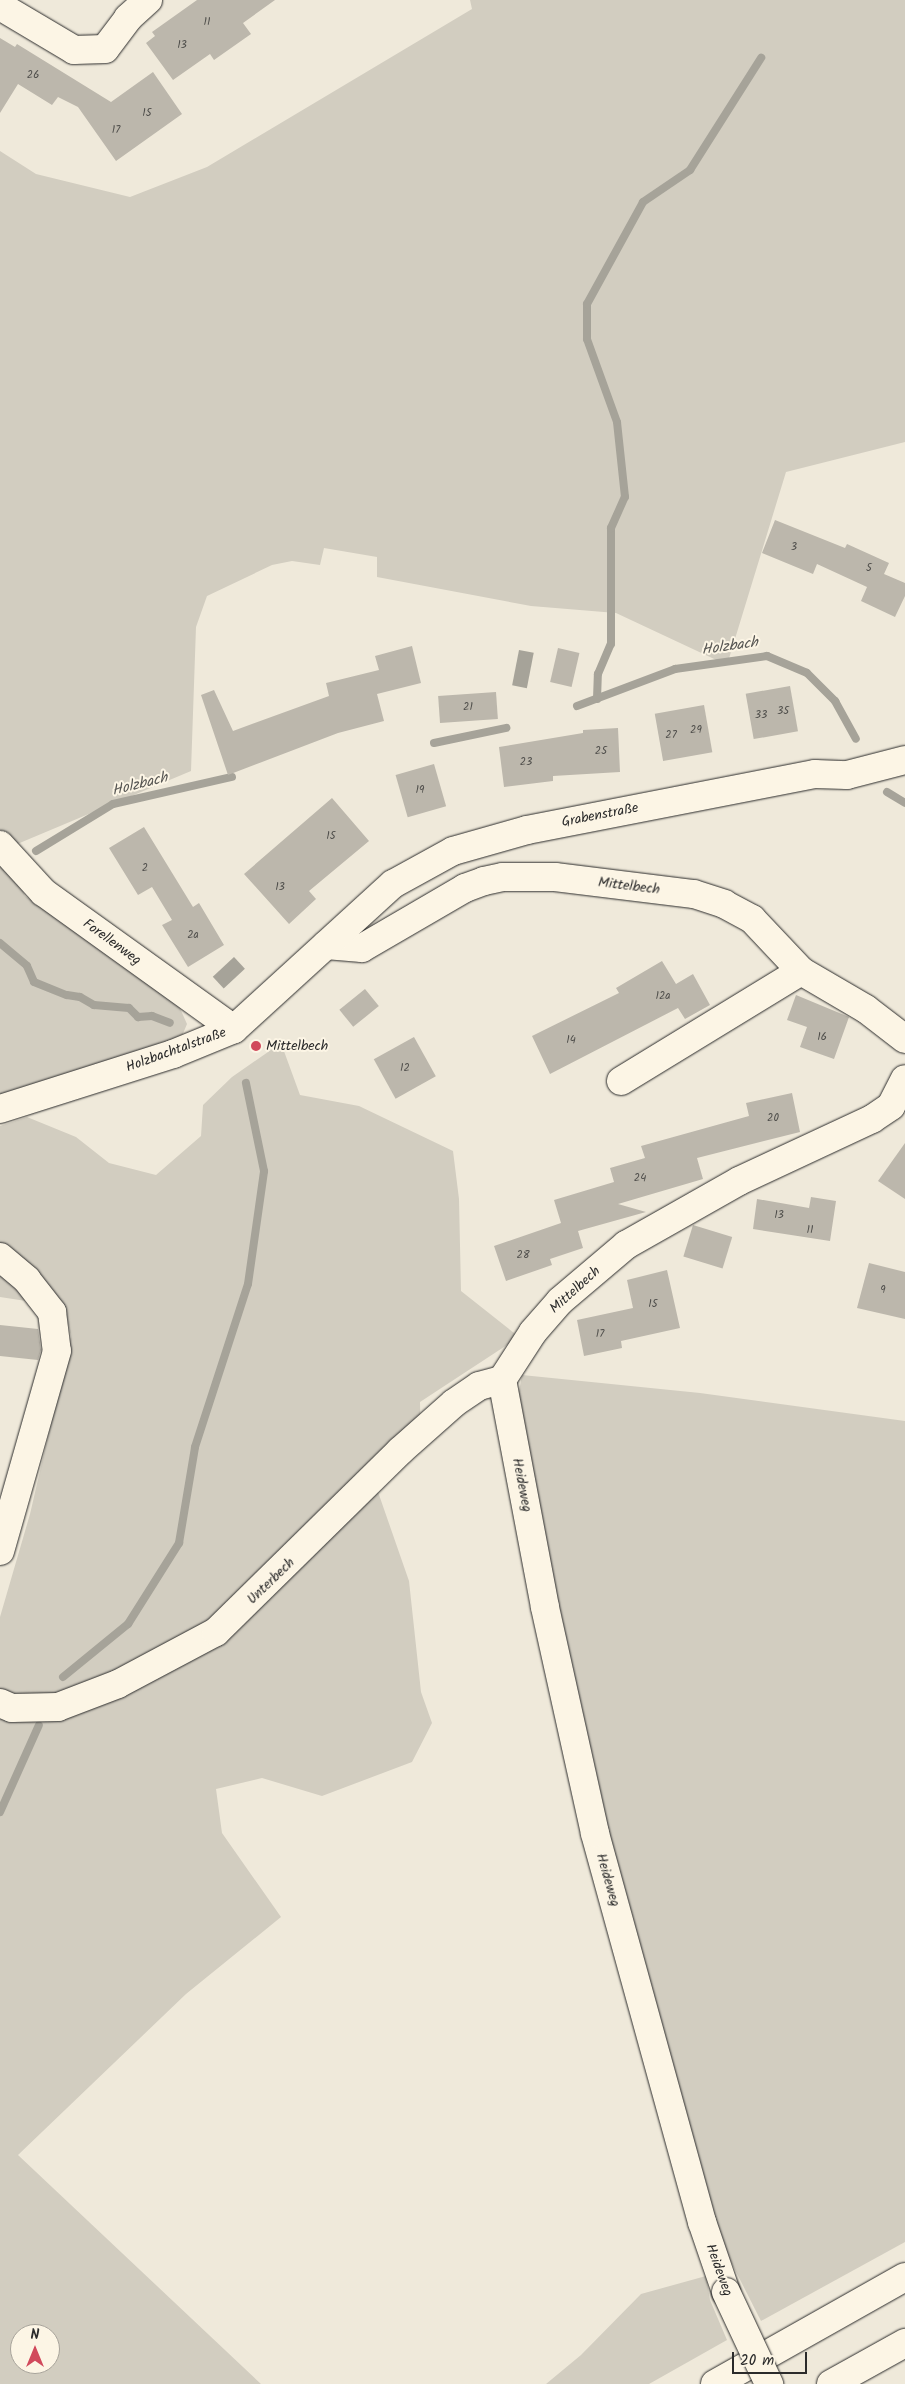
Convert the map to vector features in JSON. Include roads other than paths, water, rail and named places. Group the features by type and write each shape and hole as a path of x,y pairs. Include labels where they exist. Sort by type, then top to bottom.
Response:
{"main road":[{"path":"0,6 74,50 105,49 128,18 148,0"},
{"name":"Grabenstraße","path":"326,945 393,884 453,850 527,830 815,774 847,774 905,760"},
{"name":"Forellenweg","path":"0,845 43,892 234,1029"},
{"name":"Mittelbech","path":"326,945 362,948 465,888 503,877 555,877 694,894 724,904 752,918 801,971 866,1009 905,1040"},
{"name":"Holzbachtalstraße","path":"0,1109 173,1054 234,1029 326,945"},
{"path":"621,1082 801,971"},
{"name":"Mittelbech","path":"507,1372 560,1301 626,1245 739,1180 872,1119 891,1106 905,1079"},
{"path":"0,1257 28,1280 52,1312 57,1351 0,1550"},
{"name":"Unterbech","path":"0,1703 12,1708 58,1707 118,1684 216,1632 440,1415 479,1386 507,1372"},
{"name":"Heideweg","path":"507,1372 545,1607 595,1833 702,2222 726,2292 769,2384"},
{"path":"715,2384 905,2277"},
{"path":"831,2384 905,2343"}],"waterway":[{"path":"597,699 598,674 611,644 611,528 625,497 617,422 587,339 587,304 643,202 690,170 761,58"},
{"name":"Holzbach","path":"577,706 675,669 767,656 807,673 835,701 856,739"},
{"name":"Holzbach","path":"434,743 506,728"},
{"name":"Holzbach","path":"36,851 113,804 232,777"},
{"name":"Holzbach","path":"887,792 905,803"},
{"path":"0,943 27,966 34,982 67,995 80,997 94,1005 129,1008 138,1017 152,1016 170,1023"},
{"path":"63,1677 128,1624 179,1543 195,1447 248,1284 264,1171 246,1083"},
{"path":"0,1812 39,1725"}],"place":[{"name":"Mittelbech","path":"256,1046"}]}
